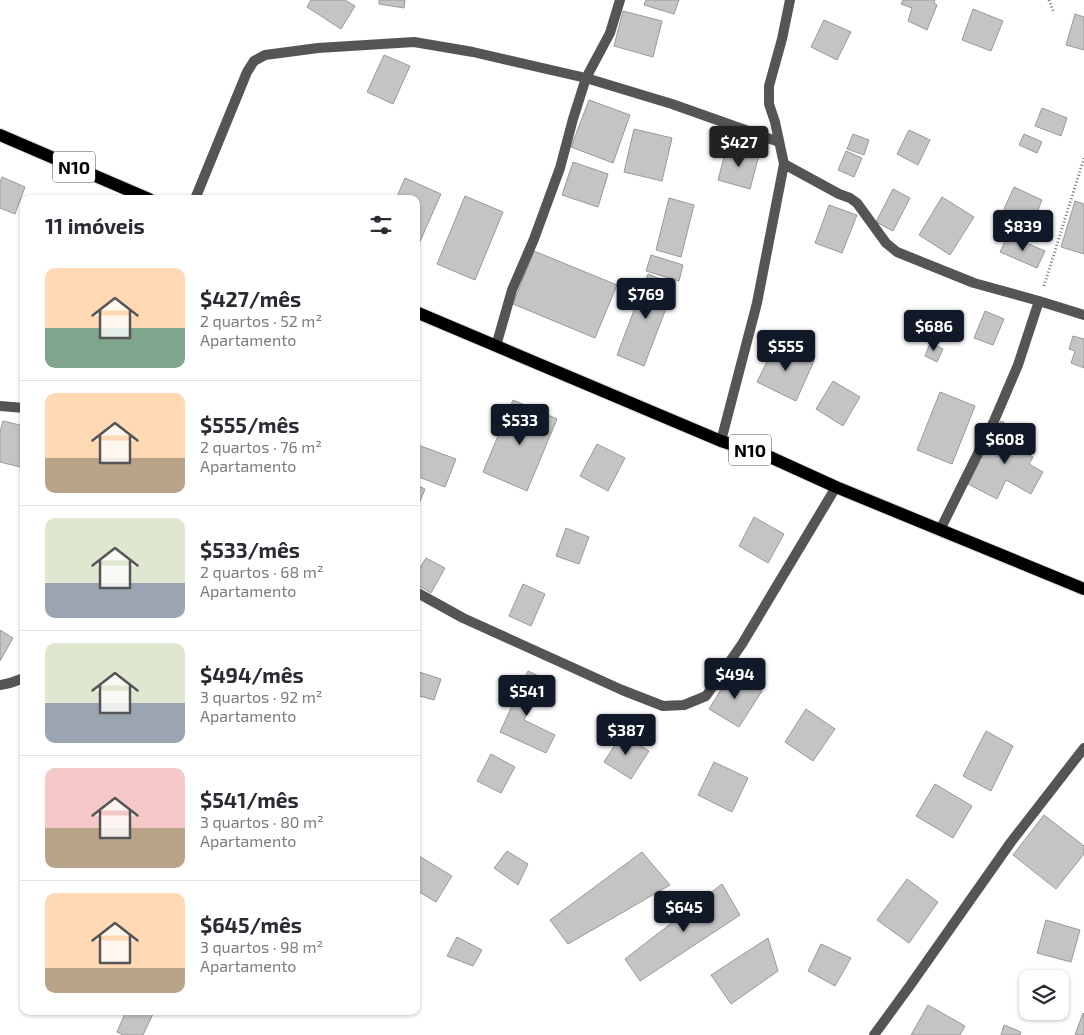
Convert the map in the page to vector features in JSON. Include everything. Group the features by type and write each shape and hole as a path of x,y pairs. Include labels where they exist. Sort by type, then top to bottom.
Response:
{"main road":[{"name":"N10","path":"0,135 140,195"},
{"name":"N10","path":"420,314 721,441 770,457 836,487 1084,589"}],"street":[{"path":"496,346 512,290 534,239 560,168 586,78 610,33 620,0"},
{"path":"721,441 756,303 784,164 769,104 769,86 790,0"},
{"path":"197,195 246,72 254,61 265,55 318,48 414,42 473,52 586,78 672,104 779,142"},
{"path":"784,164 857,203 886,243 897,252 974,283 1084,315"},
{"path":"940,530 994,420 1018,365 1040,301"},
{"path":"0,406 20,408"},
{"path":"420,594 463,618 622,690 663,706 684,705 706,696 742,644 836,487"},
{"path":"0,685 20,679"},
{"path":"874,1035 1010,842 1084,748"}],"path":[{"path":"1049,0 1053,11"},
{"path":"1040,301 1084,158"}],"building":[{"path":"311,0 345,0 355,6 341,29 307,7"},
{"path":"379,0 405,0 404,8 379,4"},
{"path":"646,0 679,0 674,14 644,5"},
{"path":"903,0 935,0 934,3 937,5 927,30 908,21 912,8 901,4"},
{"path":"973,9 1003,21 991,51 962,40"},
{"path":"623,11 662,21 653,57 614,46"},
{"path":"1075,14 1084,17 1084,50 1066,45"},
{"path":"824,20 851,32 837,60 811,47"},
{"path":"384,55 410,66 393,104 367,92"},
{"path":"589,100 630,115 613,163 571,147"},
{"path":"1042,108 1067,118 1061,136 1035,126"},
{"path":"634,129 672,138 662,181 624,172"},
{"path":"909,130 930,140 918,165 897,154"},
{"path":"853,134 869,140 864,155 847,149"},
{"path":"1024,134 1042,142 1037,153 1019,145"},
{"path":"727,146 759,155 750,189 718,180"},
{"path":"846,151 862,158 854,177 838,170"},
{"path":"573,162 608,174 598,207 562,195"},
{"path":"2,177 25,187 22,195 20,195 15,214 0,208 0,182"},
{"path":"405,178 441,194 420,241 420,195 398,195"},
{"path":"1014,187 1042,200 1033,222 1004,209"},
{"path":"893,189 910,198 893,231 876,222"},
{"path":"465,196 503,212 475,280 437,264"},
{"path":"942,197 974,217 950,255 919,235"},
{"path":"669,198 694,205 681,257 656,250"},
{"path":"1075,201 1084,204 1084,254 1061,247"},
{"path":"829,205 857,215 842,253 815,243"},
{"path":"1008,235 1045,251 1037,268 1000,252"},
{"path":"534,251 617,285 595,338 513,304"},
{"path":"651,255 683,265 679,281 646,271"},
{"path":"648,274 675,285 644,366 617,355"},
{"path":"985,311 1004,319 993,345 974,338"},
{"path":"1073,336 1084,339 1084,368 1071,363 1075,351 1069,349"},
{"path":"776,343 814,361 796,401 757,382"},
{"path":"930,343 943,349 937,362 925,356"},
{"path":"833,381 860,397 843,426 816,409"},
{"path":"940,392 975,406 952,464 917,450"},
{"path":"513,400 557,419 527,491 483,472"},
{"path":"3,421 20,425 20,467 0,462 0,432"},
{"path":"1001,421 1023,433 1015,447 1033,457 1029,464 1043,472 1031,494 1006,480 997,499 968,484"},
{"path":"597,444 625,458 608,491 580,476"},
{"path":"420,446 456,459 445,487 420,478"},
{"path":"420,487 425,489 420,501"},
{"path":"754,517 784,534 768,563 739,546"},
{"path":"566,528 589,537 579,564 556,556"},
{"path":"426,558 445,568 431,593 420,586 420,568"},
{"path":"523,584 545,594 531,626 509,616"},
{"path":"0,630 13,638 0,661"},
{"path":"528,671 543,678 524,720 555,735 546,753 500,732"},
{"path":"420,672 441,679 434,700 420,696"},
{"path":"732,672 762,691 739,727 709,709"},
{"path":"806,709 835,729 813,761 785,742"},
{"path":"986,731 1013,746 991,791 963,776"},
{"path":"622,734 649,751 631,779 604,762"},
{"path":"491,754 515,767 501,793 477,781"},
{"path":"714,762 748,778 732,812 698,795"},
{"path":"935,784 972,806 953,838 916,816"},
{"path":"1044,815 1084,846 1084,854 1056,889 1013,855"},
{"path":"507,851 528,864 518,885 494,868"},
{"path":"642,852 670,885 568,944 550,920"},
{"path":"420,857 452,876 436,902 420,892"},
{"path":"907,879 938,902 909,943 877,920"},
{"path":"722,884 740,915 640,981 625,959"},
{"path":"1046,920 1080,930 1071,962 1037,953"},
{"path":"457,937 482,950 473,966 447,956"},
{"path":"768,938 778,971 731,1004 711,975"},
{"path":"821,944 851,958 835,986 808,971"},
{"path":"928,1005 965,1026 960,1035 911,1035"},
{"path":"1083,1013 1084,1035 1075,1035"},
{"path":"124,1015 153,1015 143,1035 123,1035 117,1032"},
{"path":"1004,1025 1021,1032 1020,1035 1001,1035"}]}
